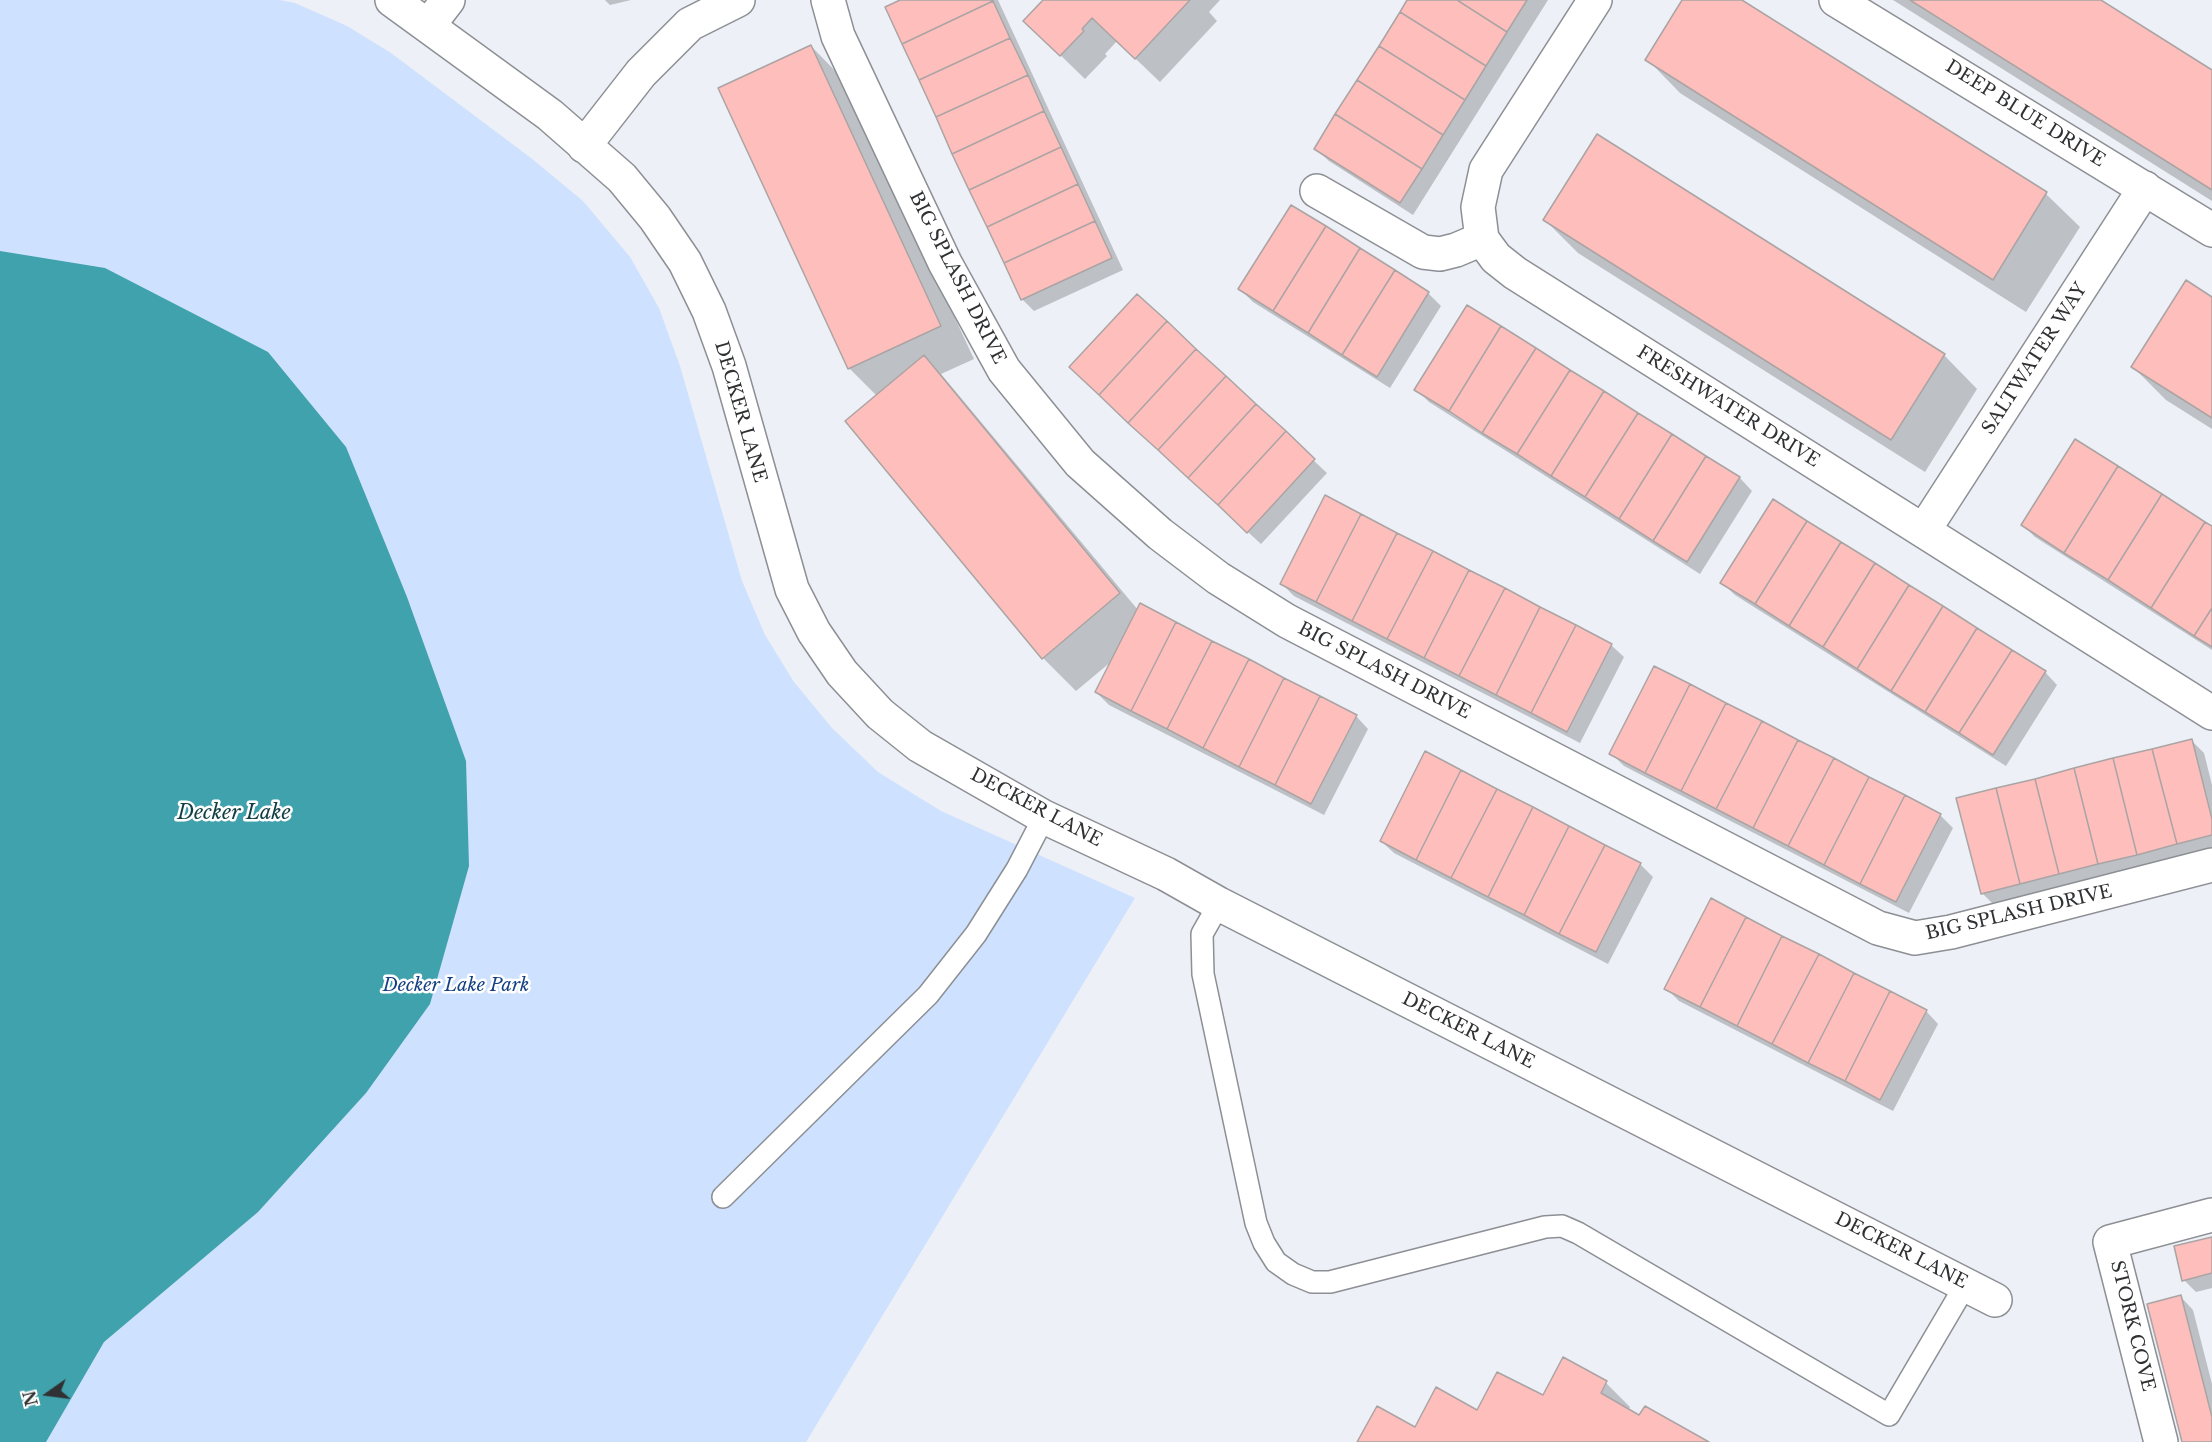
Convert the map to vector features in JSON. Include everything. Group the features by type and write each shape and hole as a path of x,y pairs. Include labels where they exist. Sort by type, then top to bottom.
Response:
{"street":[{"name":"DECKER LANE","path":"392,0 514,87 622,178 655,218 685,262 709,311 729,366 789,579 814,632 842,673 888,721 920,746 1044,817 1166,874 1219,904 1995,1300"},
{"path":"428,26 448,0"},
{"path":"585,146 641,72 690,24 738,0"},
{"name":"BIG SPLASH DRIVE","path":"828,0 838,36 945,263 1004,370 1080,463 1160,534 1228,584 1287,621 1878,928 1915,938 1952,932 2212,865"},
{"path":"1317,190 1423,252 1440,254 1482,239 1478,207 1486,170 1595,0"},
{"name":"DEEP BLUE DRIVE","path":"1836,0 2212,230"},
{"name":"SALTWATER WAY","path":"1924,531 2145,188"},
{"name":"FRESHWATER DRIVE","path":"1482,239 1496,258 1515,273 2212,713"},
{"name":"STORK COVE","path":"2161,1442 2110,1242 2212,1215"}],"lane":[{"path":"723,1197 928,995 976,934 1017,869 1044,817"},
{"path":"1219,904 1202,934 1203,974 1256,1223 1264,1243 1276,1262 1293,1274 1312,1282 1330,1282 1545,1227 1562,1226 1578,1233 1888,1415 1966,1284"}],"green space":[{"name":"Decker Lake Park","path":"0,0 280,0 295,3 347,26 391,53 531,158 583,201 630,257 659,308 680,366 742,581 765,635 794,682 832,728 878,772 941,811 1135,898 806,1442 0,1442"}],"water":[{"name":"Decker Lake","path":"0,251 105,268 268,352 346,447 407,597 466,761 469,866 430,1004 366,1093 258,1212 104,1342 46,1442 0,1442"}],"building":[{"path":"900,0 993,1 902,44 885,7"},
{"path":"1043,0 1190,0 1135,59 1092,18 1082,29 1084,31 1060,56 1023,21"},
{"path":"1407,0 1457,0 1507,32 1486,66 1400,12"},
{"path":"1457,0 1527,0 1507,32"},
{"path":"1682,0 1742,0 2047,192 1993,280 1645,60"},
{"path":"1910,0 2101,0 2212,70 2212,190"},
{"path":"993,1 1010,38 919,80 902,44"},
{"path":"1400,12 1486,66 1465,100 1379,46"},
{"path":"1010,38 1028,75 936,117 919,80"},
{"path":"811,45 941,326 848,369 718,88"},
{"path":"1379,46 1465,100 1443,135 1357,80"},
{"path":"1028,75 1044,111 952,154 936,117"},
{"path":"1357,80 1443,135 1422,169 1335,114"},
{"path":"1044,111 1061,147 969,190 952,154"},
{"path":"1335,114 1422,169 1400,203 1314,149"},
{"path":"1597,134 1945,354 1891,440 1543,220"},
{"path":"1061,147 1078,184 987,227 969,190"},
{"path":"1078,184 1095,221 1004,263 987,227"},
{"path":"1291,205 1326,226 1273,311 1238,289"},
{"path":"1095,221 1112,258 1021,300 1004,263"},
{"path":"1326,226 1360,248 1308,333 1273,311"},
{"path":"1360,248 1395,270 1342,355 1308,333"},
{"path":"1395,270 1429,292 1377,377 1342,355"},
{"path":"2186,280 2212,297 2212,418 2131,367"},
{"path":"1137,294 1167,321 1099,395 1069,367"},
{"path":"1467,305 1501,326 1449,411 1414,390"},
{"path":"1167,321 1196,349 1128,423 1099,395"},
{"path":"1501,326 1536,348 1482,433 1449,411"},
{"path":"1536,348 1570,370 1517,454 1482,433"},
{"path":"1196,349 1226,376 1158,450 1128,423"},
{"path":"924,355 1120,593 1042,659 845,421"},
{"path":"1570,370 1604,391 1551,476 1517,454"},
{"path":"1226,376 1256,404 1188,478 1158,450"},
{"path":"1604,391 1638,413 1585,497 1551,476"},
{"path":"1256,404 1286,431 1218,505 1188,478"},
{"path":"1638,413 1672,434 1619,519 1585,497"},
{"path":"1286,431 1315,459 1247,533 1218,505"},
{"path":"1672,434 1706,456 1653,541 1619,519"},
{"path":"2075,439 2118,466 2064,553 2021,525"},
{"path":"1706,456 1740,477 1687,562 1653,541"},
{"path":"2118,466 2162,494 2108,580 2064,553"},
{"path":"2162,494 2205,522 2151,608 2108,580"},
{"path":"1325,495 1361,514 1316,602 1280,584"},
{"path":"1773,499 1807,521 1755,604 1720,583"},
{"path":"1361,514 1397,533 1352,621 1316,602"},
{"path":"1807,521 1841,542 1789,626 1755,604"},
{"path":"2205,522 2212,526 2212,608 2194,636 2151,608"},
{"path":"1397,533 1433,551 1387,639 1352,621"},
{"path":"1841,542 1875,563 1823,647 1789,626"},
{"path":"1433,551 1469,570 1424,658 1387,639"},
{"path":"1875,563 1909,585 1857,669 1823,647"},
{"path":"1469,570 1505,588 1459,676 1424,658"},
{"path":"1909,585 1943,606 1891,691 1857,669"},
{"path":"1505,588 1540,607 1496,695 1459,676"},
{"path":"1140,603 1176,622 1131,711 1095,692"},
{"path":"1943,606 1977,628 1925,712 1891,691"},
{"path":"1540,607 1576,625 1531,713 1496,695"},
{"path":"2212,608 2212,647 2194,636"},
{"path":"1176,622 1212,641 1167,729 1131,711"},
{"path":"1576,625 1612,644 1567,732 1531,713"},
{"path":"1977,628 2012,650 1959,733 1925,712"},
{"path":"1212,641 1249,659 1203,748 1167,729"},
{"path":"2012,650 2046,671 1993,755 1959,733"},
{"path":"1249,659 1284,678 1239,767 1203,748"},
{"path":"1654,666 1690,684 1645,773 1609,754"},
{"path":"1284,678 1320,696 1275,785 1239,767"},
{"path":"1690,684 1726,703 1681,791 1645,773"},
{"path":"1320,696 1357,715 1311,804 1275,785"},
{"path":"1726,703 1762,721 1716,809 1681,791"},
{"path":"1762,721 1798,740 1753,828 1716,809"},
{"path":"2192,739 2212,819 2212,835 2177,844 2152,749"},
{"path":"1798,740 1834,758 1788,846 1753,828"},
{"path":"2152,749 2177,844 2137,855 2113,758"},
{"path":"1425,751 1461,770 1416,860 1380,841"},
{"path":"1834,758 1869,777 1824,865 1788,846"},
{"path":"2113,758 2137,855 2098,864 2074,768"},
{"path":"2074,768 2098,864 2059,874 2035,779"},
{"path":"1461,770 1497,789 1451,878 1416,860"},
{"path":"1869,777 1905,795 1860,884 1824,865"},
{"path":"2035,779 2059,874 2020,884 1996,788"},
{"path":"1996,788 2020,884 1981,894 1956,798"},
{"path":"1497,789 1533,807 1488,897 1451,878"},
{"path":"1905,795 1941,814 1896,902 1860,884"},
{"path":"1533,807 1569,826 1524,915 1488,897"},
{"path":"1569,826 1605,845 1559,934 1524,915"},
{"path":"1605,845 1641,863 1596,952 1559,934"},
{"path":"1711,898 1746,917 1700,1007 1664,989"},
{"path":"1746,917 1782,936 1737,1026 1700,1007"},
{"path":"1782,936 1819,954 1772,1044 1737,1026"},
{"path":"1819,954 1854,973 1808,1063 1772,1044"},
{"path":"1854,973 1890,991 1845,1081 1808,1063"},
{"path":"1890,991 1927,1010 1880,1100 1845,1081"},
{"path":"2212,1237 2212,1273 2182,1281 2174,1246"},
{"path":"2181,1295 2212,1417 2212,1442 2182,1442 2147,1304"},
{"path":"1563,1357 1607,1381 1601,1393 1639,1415 1645,1406 1709,1442 1357,1442 1377,1406 1415,1427 1436,1387 1477,1410 1497,1372 1543,1395"}]}
